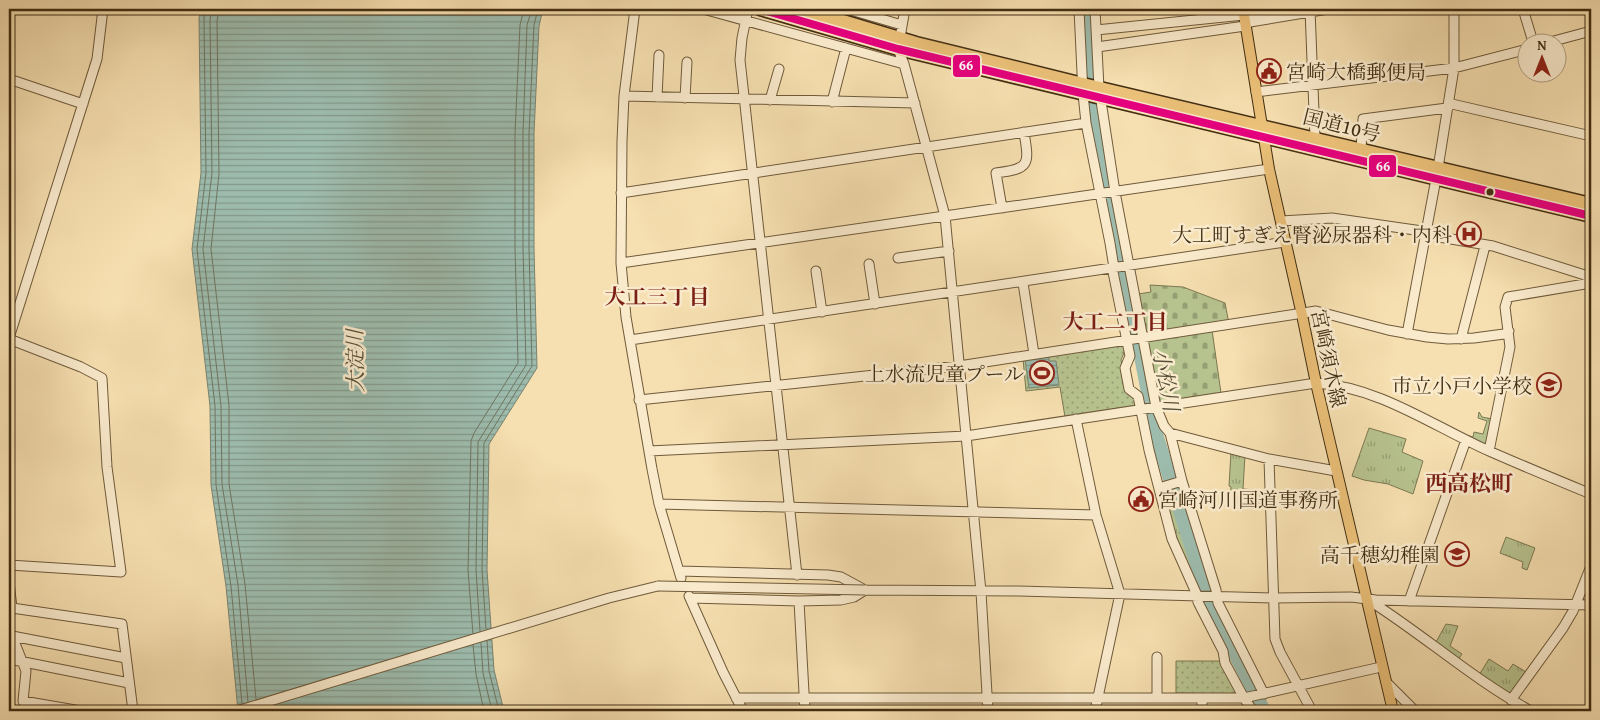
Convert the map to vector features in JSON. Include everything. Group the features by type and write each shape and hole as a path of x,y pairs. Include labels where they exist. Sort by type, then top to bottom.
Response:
{"highway":[{"path":"760,9 899,44"},
{"path":"803,9 899,44"},
{"name":"国道10号","path":"899,44 1437,173 1591,204"},
{"name":"国道10号","path":"1262,131 1314,138 1361,149 1437,173 1591,216"}],"main road":[{"name":"宮崎須木線","path":"1244,12 1269,169 1365,598 1393,711"}],"street":[{"path":"9,565 121,572 107,467 102,378 82,367 9,338 97,59 103,9"},
{"path":"635,9 624,96 621,262 639,400 659,504 680,574 841,577 865,590"},
{"path":"703,9 904,64"},
{"path":"748,9 740,60 797,575"},
{"path":"847,9 902,26"},
{"path":"906,9 899,44 945,216 981,592 988,711"},
{"path":"1079,9 1091,91 1115,192 1156,407 1164,426 1170,433 1218,603 1264,694"},
{"path":"1095,9 1097,47 1086,123 1130,356 1125,368 1129,389 1138,396 1148,450 1172,539 1197,595 1198,602 1223,652 1225,663 1253,711"},
{"path":"1096,30 1277,9"},
{"path":"1097,47 1245,26 1250,22 1310,10 1328,9"},
{"path":"1407,334 1427,234 1454,68 1454,9"},
{"path":"1523,9 1529,32"},
{"path":"1310,10 1314,138"},
{"path":"1568,38 1591,32"},
{"path":"832,102 846,48"},
{"path":"1256,92 1454,68 1518,51"},
{"path":"657,97 659,55"},
{"path":"685,98 687,62"},
{"path":"770,100 779,69"},
{"path":"9,79 83,104"},
{"path":"624,96 915,103"},
{"path":"1361,149 1363,120 1447,108 1452,104 1591,136"},
{"path":"621,193 1086,123"},
{"path":"1002,208 996,174 1016,171 1026,162 1028,157 1024,132"},
{"path":"621,262 1269,169"},
{"path":"1281,221 1332,218 1417,230 1427,234 1493,246 1591,277"},
{"path":"630,340 1285,242"},
{"path":"1461,339 1485,246"},
{"path":"898,258 949,252"},
{"path":"869,264 875,304"},
{"path":"816,271 822,312"},
{"path":"1023,282 1034,354"},
{"path":"1489,451 1510,347 1506,307 1508,297 1591,283"},
{"path":"639,400 959,366 1302,315 1316,311 1407,334 1461,339 1494,336 1509,331"},
{"path":"649,451 966,436 1316,383 1333,384 1382,399 1416,413 1489,451 1591,494"},
{"path":"1076,419 1096,515 1120,594 1095,711"},
{"path":"1170,433 1269,458 1336,471"},
{"path":"1409,601 1466,440"},
{"path":"1269,458 1275,639 1312,711"},
{"path":"1159,488 1182,481"},
{"path":"659,504 1096,515"},
{"path":"1511,700 1563,628 1591,566"},
{"path":"9,582 12,608 122,624 133,711"},
{"path":"237,711 600,601 650,588 693,586 1215,595 1591,605"},
{"path":"743,711 710,645 689,597 799,601 841,600 854,597 865,590"},
{"path":"1365,598 1408,626 1484,683 1531,711"},
{"path":"799,601 805,711"},
{"path":"81,711 24,701 26,671 12,636 126,658"},
{"path":"1157,657 1157,698"},
{"path":"9,659 129,683"},
{"path":"736,698 1244,698 1382,667"},
{"path":"1386,682 1415,711"},
{"path":"1202,698 1202,711"}],"green space":[{"path":"1150,285 1183,287 1225,303 1229,324 1145,334 1138,294 1151,292"},
{"path":"1212,330 1221,393 1163,402 1158,398 1147,343 1149,341"},
{"path":"1124,345 1126,348 1121,360 1128,395 1137,398 1136,406 1065,417 1060,387 1026,391 1023,359"},
{"path":"1479,412 1482,417 1492,419 1487,447 1466,435 1473,437 1474,432 1483,434 1487,421 1478,418"},
{"path":"1369,428 1406,439 1402,452 1423,461 1413,494 1388,484 1352,476"},
{"path":"1231,452 1245,455 1243,489 1266,491 1266,505 1230,500"},
{"path":"1182,484 1212,586 1195,585 1173,538 1161,490"},
{"path":"1506,537 1535,548 1527,570 1522,568 1523,562 1500,553"},
{"path":"1446,624 1458,626 1450,646 1462,654 1458,660 1436,642"},
{"path":"1489,659 1508,671 1513,664 1526,672 1510,696 1479,675"},
{"path":"1176,661 1220,661 1236,691 1233,694 1176,693"}],"water":[{"name":"大淀川","path":"201,9 543,9 539,26 534,133 537,368 489,444 487,570 494,670 504,711 238,711 226,586 211,485 210,406 192,249 201,173 199,18"},
{"name":"上水流児童プール","path":"1049,356 1049,361 1056,361 1059,385 1029,388 1025,359"}],"waterway":[{"name":"小松川","path":"1088,9 1094,113 1156,434 1200,574 1216,617 1264,711"}],"transit line":[{"name":"66","path":"760,9 898,49 1591,216"}],"place":[{"name":"宮崎大橋郵便局","path":"1269,71"},
{"name":"大工町すぎえ腎泌尿器科・内科","path":"1469,234"},
{"name":"上水流児童プール","path":"1042,373"},
{"name":"市立小戸小学校","path":"1549,385"},
{"name":"宮崎河川国道事務所","path":"1141,499"},
{"name":"高千穂幼稚園","path":"1457,554"}],"district":[{"name":"大工三丁目","path":"657,296"},
{"name":"大工二丁目","path":"1115,321"},
{"name":"西高松町","path":"1469,483"}]}
